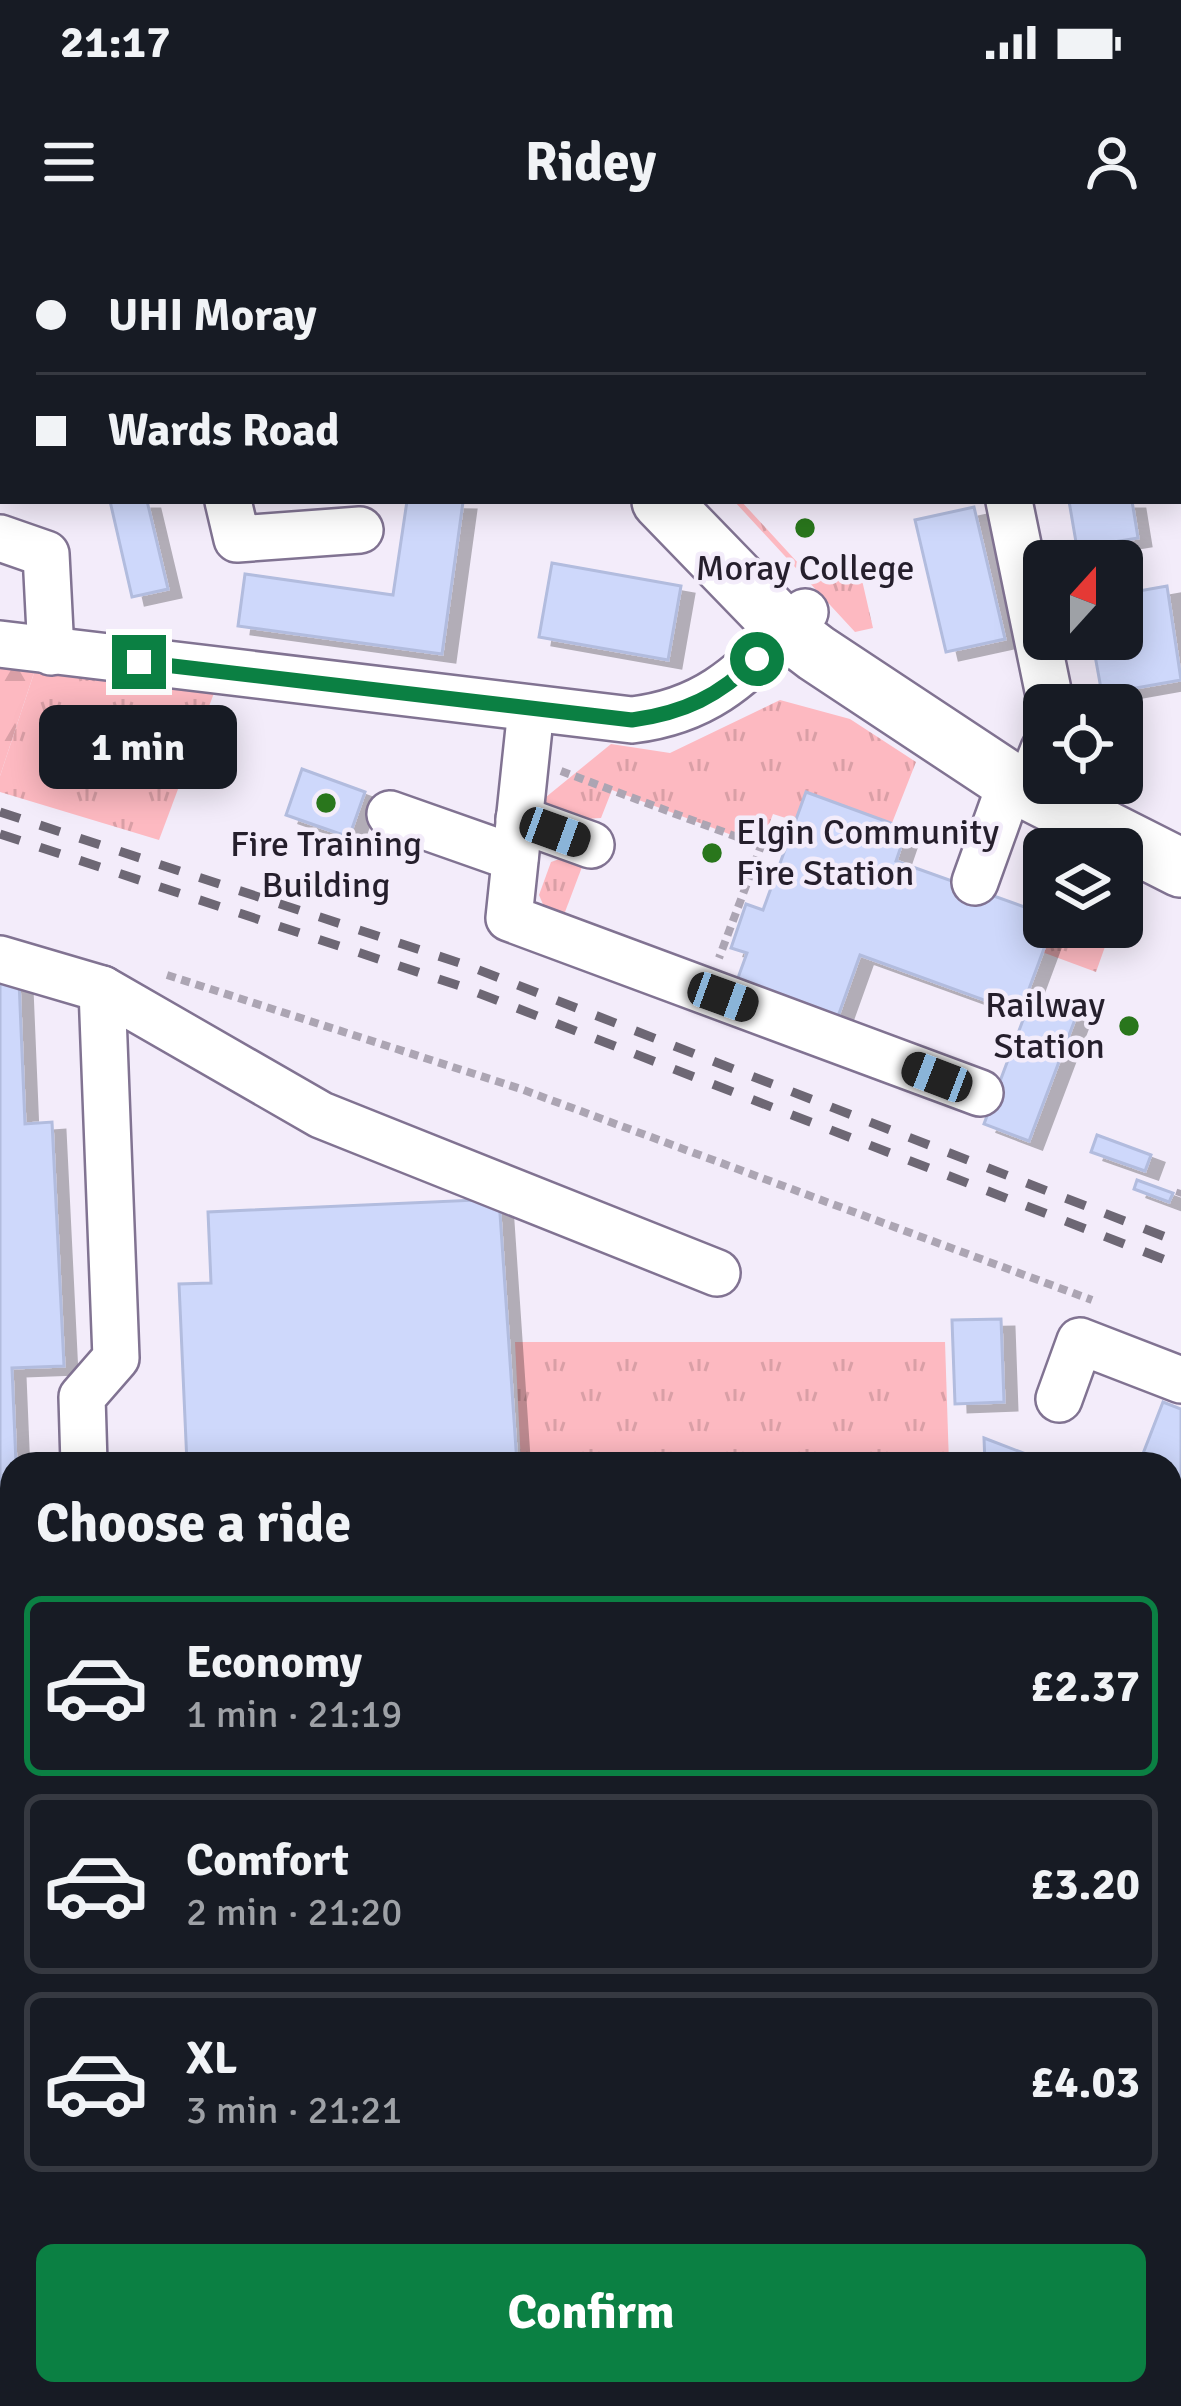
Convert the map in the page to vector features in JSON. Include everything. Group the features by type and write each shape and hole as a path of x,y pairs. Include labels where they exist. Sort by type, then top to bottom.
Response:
{"main road":[{"path":"664,504 897,707 1023,770"},
{"path":"707,504 795,621"},
{"path":"1078,804 1180,868"}],"street":[{"path":"229,504 237,538 360,530"},
{"path":"1010,504 1047,684"},
{"path":"0,538 46,554 51,652"},
{"path":"0,644 632,720 674,715 727,688 795,621"},
{"path":"531,709 509,918 980,1093"},
{"path":"975,882 1023,783"},
{"path":"390,814 517,839 591,845"},
{"path":"0,959 102,989 321,1115 717,1273"},
{"path":"84,1452 82,1397 116,1358 102,989"},
{"path":"1059,1399 1079,1341 1181,1380"}],"path":[{"path":"526,757 761,846 714,971"},
{"path":"159,972 521,1089 1105,1304"}],"green space":[{"path":"737,504 744,504 809,575 856,554 873,628 855,632"},
{"path":"0,666 35,670 0,776"},
{"path":"35,670 214,693 159,840 0,792 0,776"},
{"path":"780,700 850,719 916,762 892,823 806,793 795,821 773,814 761,846 612,790 601,818 568,820 544,807 546,797 611,744 670,753"},
{"path":"565,857 585,859 562,920 545,909 539,895 551,862"},
{"path":"1044,948 1105,948 1096,972 1042,952"},
{"path":"515,1342 945,1342 949,1452 520,1452"}],"building":[{"path":"111,504 148,504 168,589 132,597"},
{"path":"407,504 463,504 442,654 238,626 245,574 393,595"},
{"path":"1070,504 1132,504 1138,538 1076,540"},
{"path":"974,507 1005,639 946,652 915,520"},
{"path":"552,563 681,586 668,660 539,637"},
{"path":"1167,586 1181,680 1143,687 1100,684 1096,660 1143,660 1143,590"},
{"name":"Fire Training Building","path":"302,769 365,792 349,837 286,815"},
{"path":"806,792 907,829 896,861 1023,906 1023,948 1044,948 1020,1013 860,955 836,1022 735,986 747,953 731,948 746,904 763,910"},
{"path":"0,981 19,981 25,1124 52,1122 64,1366 12,1368 16,1452 0,1452"},
{"path":"1032,996 1077,1014 1029,1141 984,1124"},
{"path":"1097,1135 1151,1155 1145,1171 1091,1152"},
{"path":"1137,1180 1173,1193 1169,1202 1134,1189"},
{"path":"499,1199 516,1452 186,1452 179,1284 211,1283 208,1212"},
{"path":"1001,1319 1004,1402 955,1404 952,1320"},
{"path":"1163,1402 1181,1409 1181,1452 1144,1452"},
{"path":"984,1438 1021,1452 985,1452"}],"railway":[{"path":"0,812 466,965 1181,1243"},
{"path":"0,834 460,986 1181,1266"}],"place":[{"name":"Moray College","path":"805,528"},
{"name":"Fire Training Building","path":"326,803"},
{"name":"Elgin Community Fire Station","path":"712,853"},
{"name":"Railway Station","path":"1129,1026"}],"route":[{"path":"139,662 632,720 674,715 727,688 757,659"}]}
